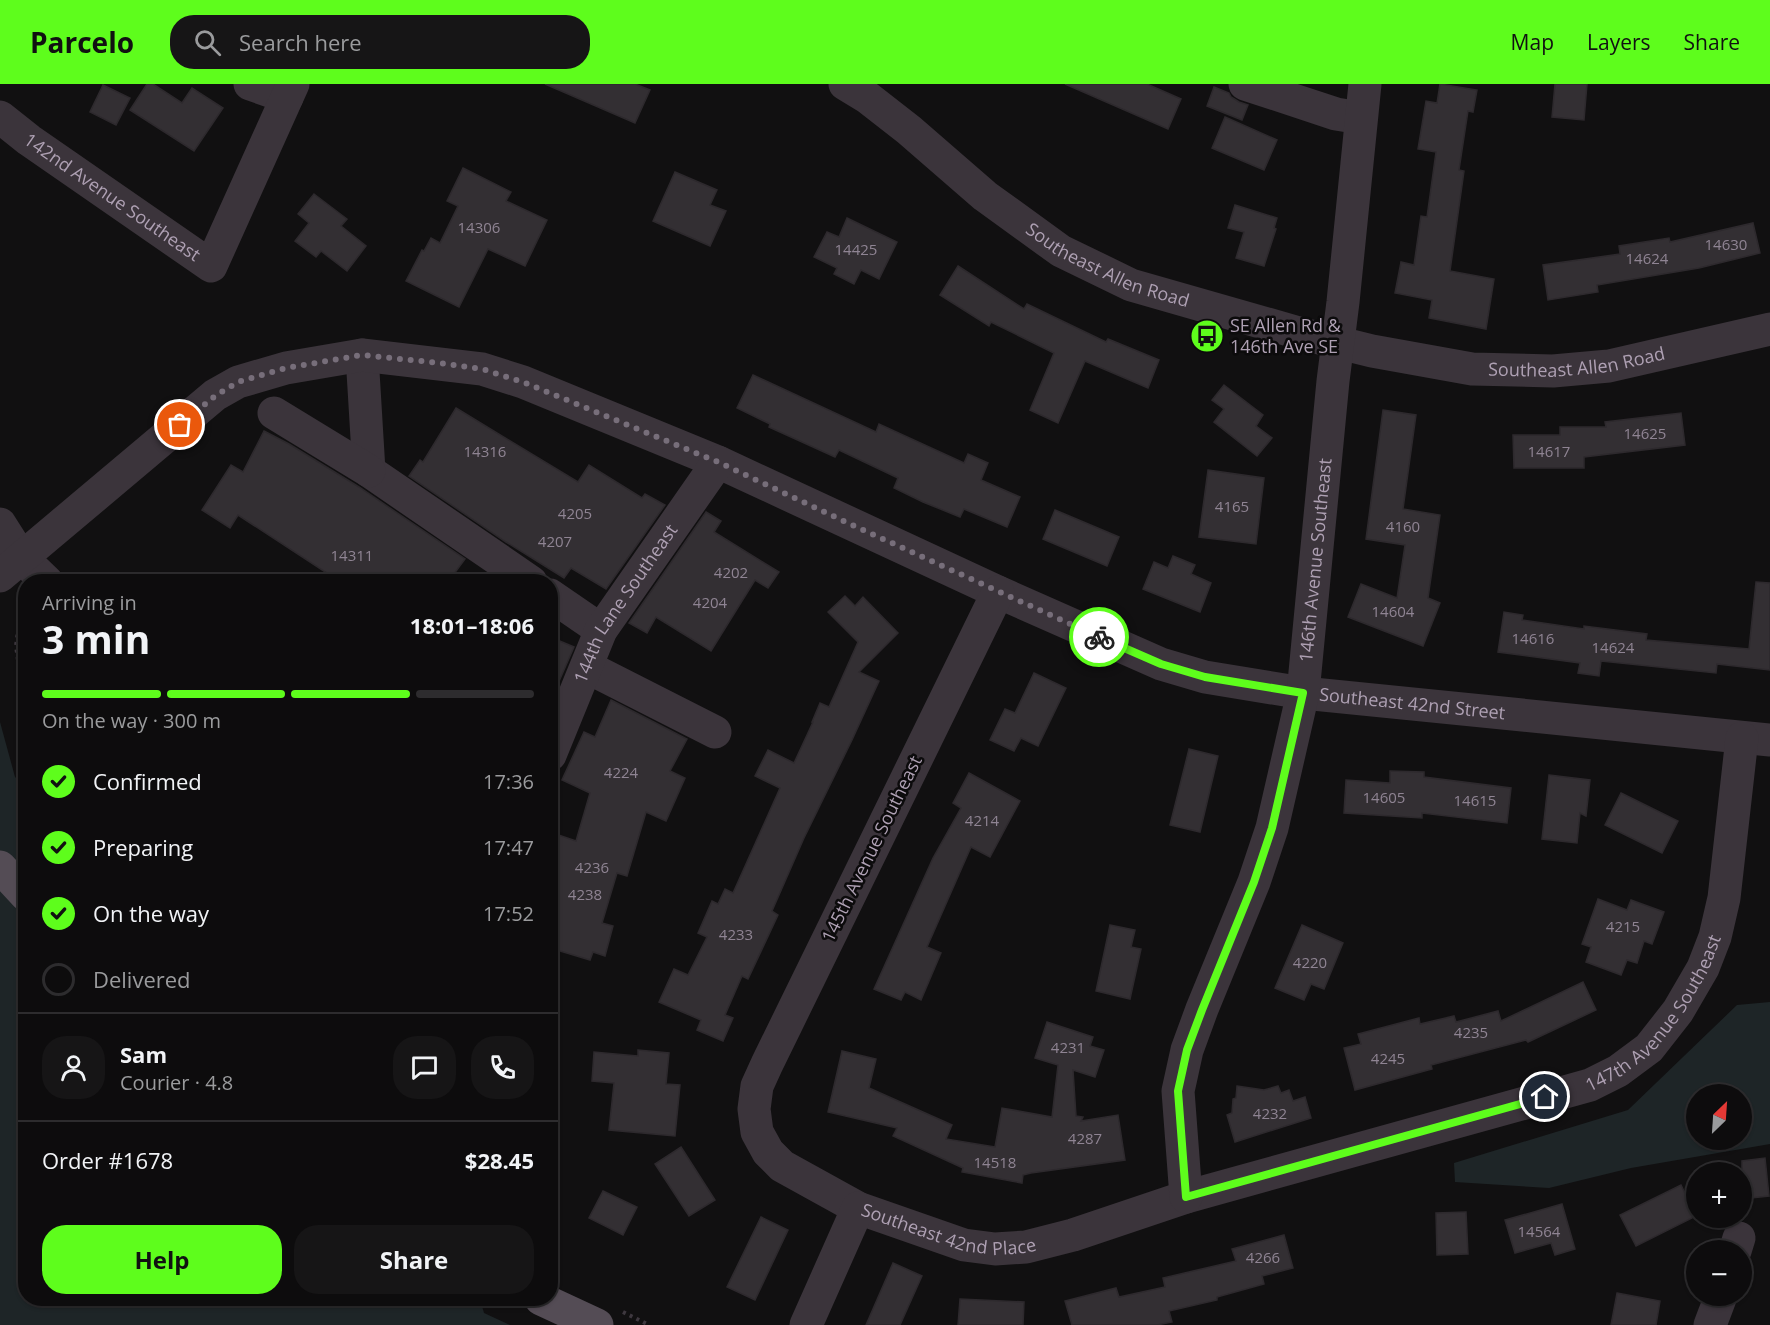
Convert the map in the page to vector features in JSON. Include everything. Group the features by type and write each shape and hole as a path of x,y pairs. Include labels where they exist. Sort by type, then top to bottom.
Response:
{"main road":[{"path":"0,867 18,886"},
{"path":"553,1306 580,1321"}],"street":[{"path":"250,84 290,91"},
{"name":"Southeast Allen Road","path":"845,84 868,98 986,196 1061,251 1131,285 1290,330 1340,328 1372,351 1472,369 1553,371 1609,366 1770,329"},
{"path":"1245,84 1336,114 1361,117"},
{"name":"146th Avenue Southeast","path":"1186,1197 1178,1091 1187,1050 1254,882 1268,838 1303,693 1365,84"},
{"name":"142nd Avenue Southeast","path":"0,117 29,140 211,266 290,91"},
{"path":"362,355 369,471"},
{"name":"Southeast 42nd Street","path":"11,567 223,391 238,382 286,368 362,355 482,369 523,382 718,462 998,592 1161,664 1205,677 1303,693 1756,739"},
{"path":"274,413 369,471 519,574"},
{"name":"144th Lane Southeast","path":"558,736 601,630 718,462"},
{"path":"0,524 11,567 28,574"},
{"name":"145th Avenue Southeast","path":"754,1109 758,1086 767,1064 998,592"},
{"path":"558,600 601,630"},
{"path":"587,667 716,732"},
{"name":"147th Avenue Southeast","path":"1186,1197 1590,1085 1618,1071 1649,1048 1678,1011 1703,968 1715,937 1756,739"},
{"name":"Southeast 42nd Place","path":"754,1109 757,1132 768,1152 782,1166 858,1208 964,1245 995,1249 1026,1247 1073,1235 1186,1197"},
{"path":"806,1325 858,1208"},
{"path":"1710,1325 1717,1306"}],"path":[{"path":"18,631 16,645 18,660"}],"shaded area":[{"path":"0,722 15,777 18,780 18,1306 482,1306 484,1313 510,1325 0,1325"},
{"path":"1770,1002 1770,1144 1752,1147 1752,1084 1686,1084 1686,1150 1735,1150 1631,1168 1549,1188 1455,1182 1454,1163 1628,1110 1737,1005"}],"building":[{"path":"147,84 153,84 182,103 192,88 223,108 194,151 130,110"},
{"path":"545,84 635,84 650,90 635,123"},
{"path":"1065,84 1147,84 1181,99 1168,129"},
{"path":"1440,84 1477,90 1473,112 1468,111 1459,170 1464,171 1450,271 1494,279 1486,329 1429,318 1432,300 1395,293 1401,262 1414,265 1421,216 1427,217 1436,152 1418,149 1426,101 1437,103"},
{"path":"1555,84 1587,84 1584,120 1552,117"},
{"path":"103,85 130,98 116,125 90,112"},
{"path":"1214,87 1248,105 1242,120 1207,106"},
{"path":"1225,117 1277,140 1264,170 1212,148"},
{"path":"463,168 511,192 506,201 547,220 525,266 488,249 459,307 406,281 431,238 440,243 458,206 447,201"},
{"path":"675,172 717,190 710,205 726,211 710,246 653,221"},
{"path":"314,194 347,219 341,226 366,246 347,271 321,251 316,257 295,241 309,223 298,214"},
{"path":"1235,205 1277,218 1274,228 1276,229 1264,266 1236,258 1244,232 1228,228"},
{"path":"847,218 897,242 879,279 861,270 854,284 834,274 837,268 814,257 827,232 839,237"},
{"path":"1753,223 1760,253 1699,268 1597,285 1598,292 1548,300 1543,265 1620,254 1619,246 1669,238 1670,242"},
{"path":"958,266 1024,309 1027,304 1106,342 1108,339 1159,360 1148,388 1085,361 1058,423 1030,410 1054,353 991,322 989,326 940,295"},
{"path":"753,375 876,432 879,424 964,463 968,454 988,463 981,480 1020,497 1007,527 964,509 960,517 923,502 894,488 898,478 839,450 835,457 769,427 770,424 737,408"},
{"path":"1224,385 1263,415 1256,426 1272,438 1257,456 1214,422 1224,409 1212,400"},
{"path":"456,408 578,482 589,465 642,498 645,494 665,505 606,589 571,568 564,578 506,542 409,476 420,460 423,462"},
{"path":"1383,410 1416,415 1403,509 1440,515 1428,598 1440,603 1423,646 1348,617 1361,584 1397,598 1405,545 1366,539"},
{"path":"1681,413 1685,445 1584,457 1584,468 1514,468 1513,435 1560,435 1560,427 1606,427 1605,422"},
{"path":"264,431 359,487 465,559 454,574 328,574 238,515 230,528 202,510 231,465 243,472"},
{"path":"1208,470 1264,478 1256,544 1199,537"},
{"path":"1055,510 1119,537 1107,566 1043,539"},
{"path":"706,512 721,521 714,532 779,572 768,588 755,580 711,651 656,617 647,633 629,623"},
{"path":"1173,556 1195,565 1191,574 1211,583 1200,612 1143,589 1154,562 1168,568"},
{"path":"1756,582 1770,583 1770,670 1717,664 1716,673 1601,661 1599,676 1578,673 1580,663 1498,652 1504,612 1523,615 1522,620 1584,629 1584,626 1647,634 1646,640 1749,649"},
{"path":"845,596 855,606 863,597 898,633 859,672 879,681 772,911 778,915 748,979 742,976 725,1015 733,1018 723,1041 697,1030 701,1020 659,1002 674,969 688,975 707,937 698,933 712,901 718,904 725,889 733,893 780,788 755,776 768,750 794,763 820,703 829,707 858,642 828,612"},
{"path":"558,640 574,647 558,684"},
{"path":"1034,673 1066,688 1038,746 1021,738 1014,751 990,740 1005,709 1015,713"},
{"path":"611,700 687,739 670,771 685,778 666,821 646,812 627,876 617,873 602,923 613,926 605,956 593,952 590,960 558,950 558,835 576,841 590,793 562,780 584,732 595,737"},
{"path":"1189,749 1218,756 1200,832 1170,825"},
{"path":"1390,771 1424,772 1424,777 1511,788 1507,823 1422,813 1422,818 1344,813 1346,780 1390,783"},
{"path":"969,773 1020,801 990,857 971,847 927,947 941,953 921,1000 905,992 901,1000 874,989 933,858 961,808 953,803"},
{"path":"1549,775 1590,780 1586,816 1580,813 1577,843 1542,839"},
{"path":"1621,793 1678,821 1662,853 1605,825"},
{"path":"1598,899 1627,910 1631,900 1664,912 1652,944 1644,941 1637,963 1627,960 1621,975 1586,962 1591,947 1582,944"},
{"path":"1110,925 1135,930 1131,947 1141,949 1130,999 1096,991"},
{"path":"1302,925 1343,943 1324,989 1311,984 1304,1000 1275,988"},
{"path":"1583,982 1596,1010 1528,1042 1526,1040 1431,1065 1432,1069 1355,1090 1344,1048 1361,1044 1358,1034 1419,1018 1420,1024 1454,1016 1456,1022 1498,1011 1501,1021"},
{"path":"1047,1022 1093,1037 1090,1046 1104,1050 1095,1077 1073,1070 1076,1116 1083,1117 1081,1121 1118,1115 1125,1160 1031,1173 1023,1175 1022,1183 962,1172 963,1168 893,1136 897,1128 828,1112 842,1051 876,1059 869,1088 952,1125 946,1139 995,1147 1002,1108 1052,1117 1058,1065 1035,1058"},
{"path":"638,1050 669,1053 666,1084 680,1085 675,1136 609,1130 614,1083 592,1081 594,1052 638,1056"},
{"path":"1237,1086 1264,1090 1278,1086 1281,1093 1289,1090 1293,1101 1305,1097 1311,1118 1235,1142 1227,1115 1232,1113"},
{"path":"681,1147 715,1200 689,1216 655,1164"},
{"path":"1765,1158 1769,1196 1752,1198 1752,1162 1742,1161"},
{"path":"1681,1185 1686,1195 1686,1221 1636,1246 1620,1215"},
{"path":"603,1191 637,1207 623,1235 589,1218"},
{"path":"1562,1204 1575,1249 1555,1255 1551,1243 1515,1253 1505,1220"},
{"path":"1466,1212 1468,1254 1437,1255 1436,1213"},
{"path":"761,1217 788,1230 755,1300 727,1287"},
{"path":"1284,1235 1293,1268 1262,1276 1264,1284 1217,1297 1217,1300 1169,1311 1172,1322 1157,1325 1072,1325 1065,1301 1116,1288 1119,1297 1165,1287 1163,1278 1236,1261 1232,1249"},
{"path":"893,1263 922,1276 900,1325 866,1325"},
{"path":"1617,1293 1660,1301 1656,1325 1611,1325"},
{"path":"960,1299 1024,1302 1023,1325 958,1325"}],"way so far":[{"path":"180,425 215,396 238,382 286,368 362,355 482,369 523,382 718,462 1099,637"}],"place":[{"name":"SE Allen Rd & 146th Ave SE","path":"1207,336"}],"route":[{"path":"1099,637 1161,664 1205,677 1303,693 1272,828 1254,882 1187,1050 1178,1091 1186,1197 1545,1097"}]}
